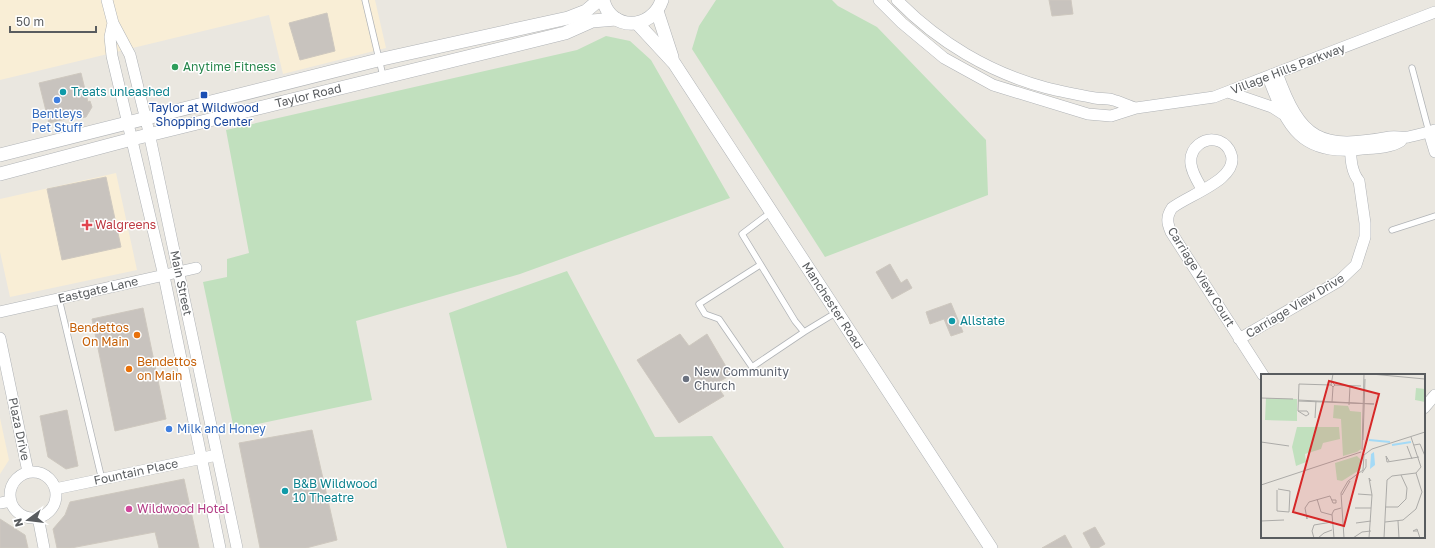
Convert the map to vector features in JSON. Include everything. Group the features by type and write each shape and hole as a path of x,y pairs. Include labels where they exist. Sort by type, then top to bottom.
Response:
{"street":[{"name":"Main Street","path":"107,0 113,23 130,55 146,118 237,548"},
{"name":"Taylor Road","path":"0,155 378,60 568,18 586,11 599,0"},
{"path":"603,0 607,9 616,19"},
{"name":"Village Hills Parkway","path":"879,0 902,23 944,58 993,85 1088,114 1111,116 1136,108 1193,101 1228,92 1435,12"},
{"name":"Village Hills Parkway","path":"897,0 920,22 951,45 992,68 1020,80 1045,87 1074,94 1112,100 1136,108"},
{"path":"637,23 648,20 660,6"},
{"name":"Manchester Road","path":"660,6 674,62"},
{"name":"Taylor Road","path":"0,174 149,134 565,33 592,22 616,19 626,23 637,23"},
{"name":"Main Street","path":"113,23 110,37 112,56 164,276 220,548"},
{"name":"Manchester Road","path":"637,23 674,62 991,548"},
{"path":"1272,75 1283,114 1289,125 1301,136 1316,145 1332,150 1396,136 1406,137 1432,131 1435,152"},
{"path":"1272,75 1292,112 1316,136 1328,141 1354,146"},
{"path":"1228,92 1272,107 1283,114"},
{"name":"Carriage View Court","path":"1202,190 1191,164 1194,150 1201,143 1208,140 1222,142 1232,155 1231,169 1222,179 1172,208 1168,215 1167,223 1171,232 1262,374"},
{"name":"Carriage View Drive","path":"1239,339 1339,281 1356,266 1365,237 1365,223 1359,180 1361,174 1354,146"},
{"name":"Eastgate Lane","path":"0,312 196,268"},
{"name":"Plaza Drive","path":"0,338 28,472"},
{"path":"1429,406 1435,395"},
{"name":"Fountain Place","path":"55,490 217,455"},
{"path":"28,472 42,474 53,483 55,490 56,496 52,507 44,515 38,517 27,517 6,502 14,483 23,474 28,472"},
{"path":"38,517 44,548"}],"lane":[{"path":"364,0 383,76"},
{"path":"1412,68 1432,131"},
{"path":"772,212 742,234 795,322 804,332"},
{"path":"1392,230 1435,216"},
{"path":"760,265 699,304 705,314 719,319 752,367 837,312"},
{"path":"59,299 102,480"}],"shaded area":[{"path":"0,0 375,0 386,48 283,74 269,15 0,80"},
{"path":"116,173 137,270 10,297 0,252 0,199"},
{"path":"0,418 9,460 0,474"}],"green space":[{"path":"716,0 832,0 838,6 877,27 986,140 988,195 825,257 692,49 699,26"},
{"path":"606,36 630,41 651,60 730,198 520,274 356,321 372,400 234,429 203,282 227,277 227,259 249,253 226,130 577,50"},
{"path":"567,271 655,437 712,436 784,548 507,548 449,313"}],"building":[{"path":"1049,0 1071,0 1073,14 1052,16"},
{"path":"327,13 335,51 300,60 289,23"},
{"name":"Treats unleashed","path":"81,73 88,102 90,101 92,107 86,117 80,118 79,116 49,123 39,83"},
{"path":"106,177 121,247 62,260 47,189"},
{"path":"890,264 901,283 907,279 912,288 892,299 876,272"},
{"name":"Allstate","path":"951,303 963,332 951,336 944,319 930,324 926,312"},
{"name":"Bendettos on Main","path":"143,308 166,419 115,431 92,319"},
{"name":"New Community Church","path":"680,334 689,346 707,334 731,375 715,384 724,396 679,423 637,360"},
{"path":"67,410 78,466 66,469 48,457 40,416"},
{"path":"312,430 337,540 306,548 260,548 239,443"},
{"name":"Wildwood Hotel","path":"184,479 199,548 159,548 155,532 71,548 57,548 53,529 65,515 70,502"},
{"path":"0,519 25,535 28,548 0,548"},
{"path":"1095,527 1105,544 1098,548 1091,548 1083,533"},
{"path":"1065,535 1072,548 1042,548"}],"place":[{"name":"Anytime Fitness","path":"175,67"},
{"name":"Treats unleashed","path":"63,92"},
{"name":"Taylor at Wildwood Shopping Center","path":"204,95"},
{"name":"Bentleys Pet Stuff","path":"57,100"},
{"name":"Walgreens","path":"87,225"},
{"name":"Allstate","path":"952,321"},
{"name":"Bendettos On Main","path":"137,335"},
{"name":"Bendettos on Main","path":"129,369"},
{"name":"New Community Church","path":"686,379"},
{"name":"Milk and Honey","path":"169,429"},
{"name":"B&B Wildwood 10 Theatre","path":"285,491"},
{"name":"Wildwood Hotel","path":"129,509"}]}
